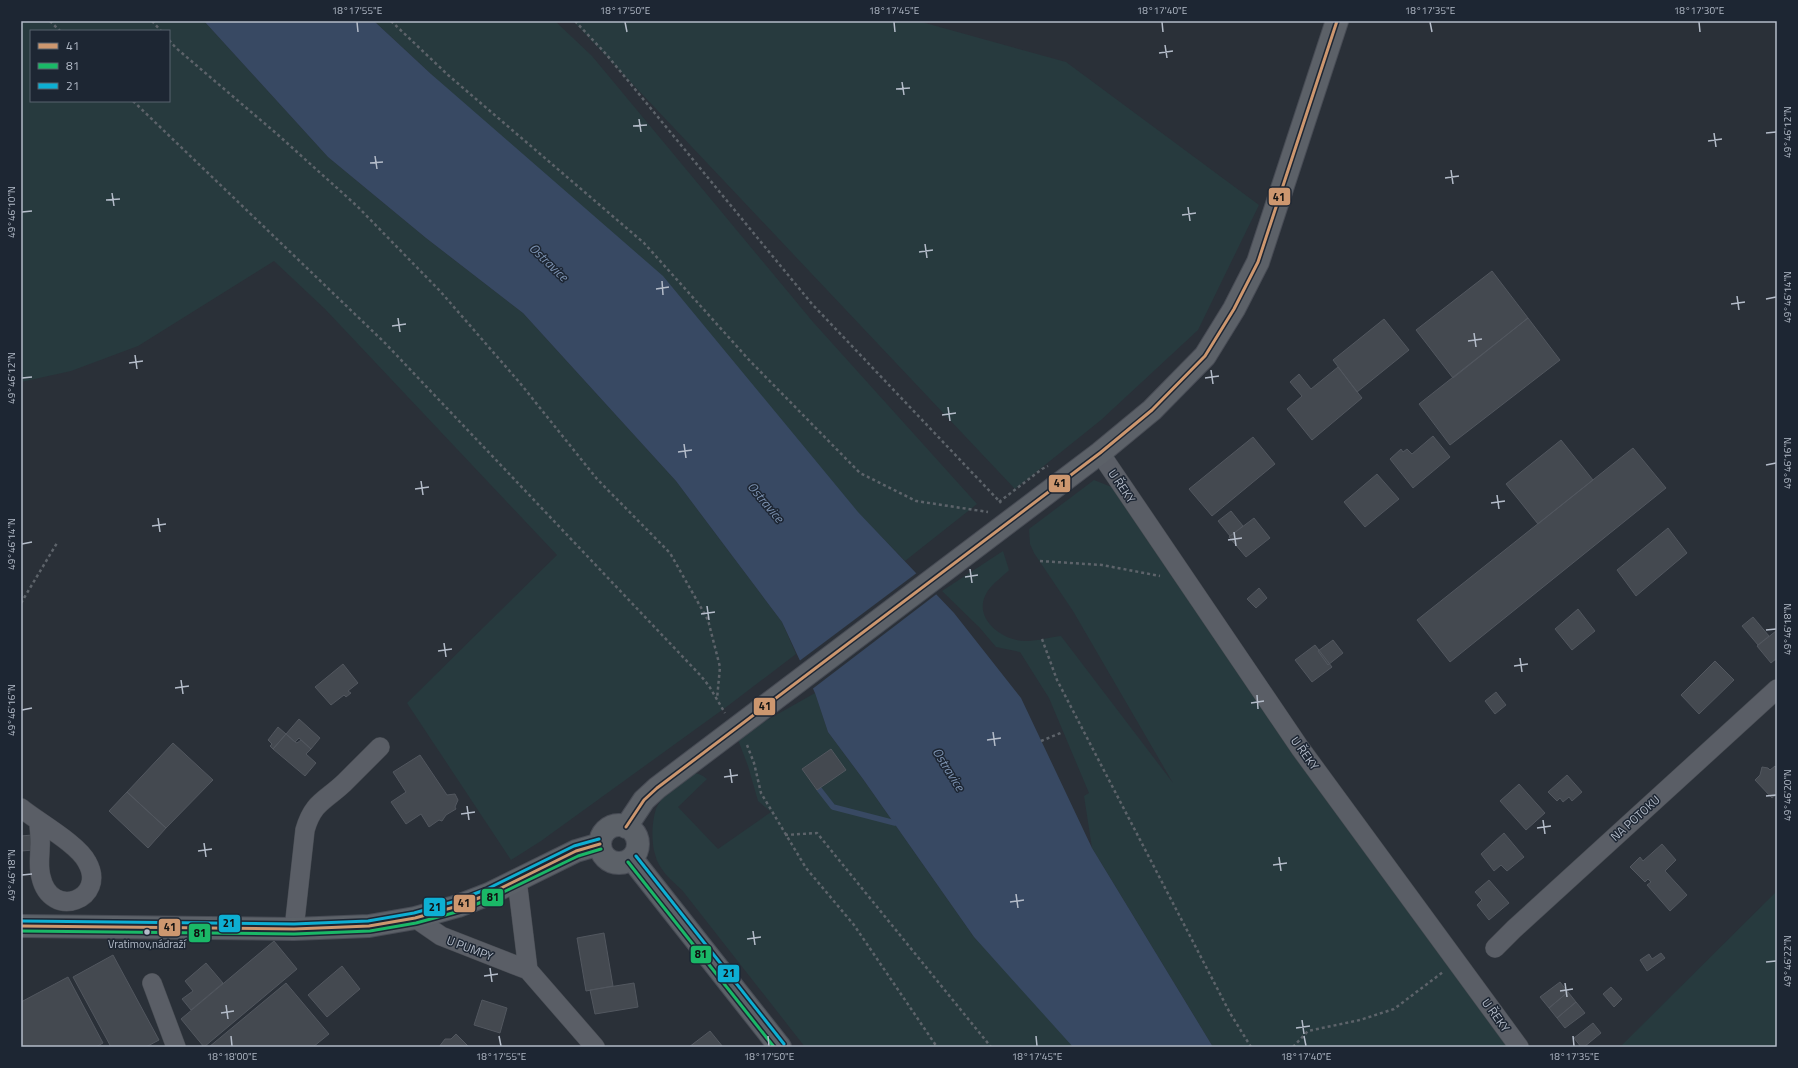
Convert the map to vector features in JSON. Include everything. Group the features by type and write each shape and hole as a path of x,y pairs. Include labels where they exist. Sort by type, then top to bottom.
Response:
{"main road":[{"path":"626,827 644,800 657,788 1100,453 1152,410 1205,356 1234,309 1258,262 1337,21"},
{"path":"617,825 626,827 635,834 638,842 637,851 632,859 621,863 610,861 603,855 600,844 604,834 608,829 617,825"},
{"path":"21,926 294,929 369,926 415,918 458,906 489,894 576,850 600,844"},
{"path":"632,859 780,1047"}],"street":[{"name":"U ŘEKY","path":"1100,453 1300,748 1457,960 1519,1047"},
{"name":"NA POTOKU","path":"1495,948 1777,689"},
{"path":"294,929 305,830 309,817 317,804 343,784 380,747"},
{"path":"21,808 39,822"},
{"path":"517,880 528,970"},
{"name":"U PUMPY","path":"415,918 441,936 528,970 596,1047"},
{"path":"152,983 176,1047"}],"path":[{"path":"50,21 59,30"},
{"path":"152,21 160,30"},
{"path":"391,21 448,75 644,243 750,362 860,473 916,501 988,512"},
{"path":"575,21 606,54 812,304 1000,502 1010,521"},
{"path":"170,41 357,206 440,291 520,383 597,479 670,554 708,620 720,667 717,699"},
{"path":"134,102 385,343 701,676 709,686 730,721 745,741 754,762 761,792 806,868 854,926 937,1047"},
{"path":"21,603 58,543"},
{"path":"1040,561 1102,565 1159,576 1165,579"},
{"path":"1042,639 1057,680 1226,1007 1251,1047"},
{"path":"1041,741 1063,732"},
{"path":"786,835 817,833 991,1047"},
{"path":"1293,1047 1308,1031 1360,1020 1394,1009 1429,984 1457,960"}],"green space":[{"path":"21,21 204,21 328,157 426,238 523,313 676,481 782,622 796,654 729,705 541,841 511,860 407,703 557,555 325,309 274,261 138,346 71,371 21,382"},
{"path":"374,21 555,21 592,56 813,322 977,504 905,561 431,74"},
{"path":"573,21 918,21 1066,62 1259,205 1198,330 1101,420 1015,489"},
{"path":"1094,480 1114,488 1518,1047 1213,1047 1092,848 1084,796 1089,793 1049,698 1020,652 996,647 980,628 942,591 1003,551 1009,570 994,583 987,592 983,602 983,611 986,619 992,627 1000,633 1018,640 1031,641 1061,636 1173,783 1073,611 1034,553 1030,544 1029,529"},
{"path":"815,693 828,732 863,779 974,937 1076,1047 805,1047 682,890 669,878 659,865 654,849 652,832 656,809 666,794 681,779 690,774 699,774 707,779 678,807 718,849 771,812 758,801 748,766 737,737"},
{"path":"1777,891 1777,1047 1620,1047"}],"water":[{"name":"Ostravice","path":"204,21 374,21 431,74 663,276 858,512 954,613 1021,698 1092,848 1213,1047 1073,1047 974,937 863,779 828,732 815,693 782,622 676,481 523,313 426,238 328,157"}],"pier":[{"path":"918,572 938,593 811,690 798,662"}],"building":[{"path":"1492,271 1528,318 1453,378 1416,330"},
{"path":"1528,318 1560,360 1450,445 1419,404"},
{"path":"1384,319 1409,350 1357,392 1333,360"},
{"path":"1338,367 1362,398 1312,440 1287,409 1302,396 1290,382 1299,374 1311,389"},
{"path":"1433,436 1450,457 1413,488 1390,459 1401,449 1403,452 1407,449 1412,454"},
{"path":"1253,437 1275,464 1212,516 1189,489"},
{"path":"1561,440 1593,480 1538,524 1506,484"},
{"path":"1633,448 1666,488 1450,662 1417,620"},
{"path":"1377,474 1399,499 1365,527 1344,502"},
{"path":"1231,511 1243,526 1230,536 1218,521"},
{"path":"1254,518 1270,538 1246,557 1229,537"},
{"path":"1668,528 1687,553 1636,596 1617,570"},
{"path":"1259,588 1267,598 1256,608 1247,599"},
{"path":"1578,609 1595,631 1572,650 1555,629"},
{"path":"1753,617 1769,636 1758,645 1742,626"},
{"path":"1776,631 1777,658 1771,663 1757,646"},
{"path":"1333,640 1343,653 1328,665 1318,651"},
{"path":"1315,645 1332,667 1312,682 1295,660"},
{"path":"1715,661 1734,680 1699,714 1681,695"},
{"path":"343,664 358,683 348,691 351,693 346,697 344,695 331,705 315,687"},
{"path":"1496,692 1506,705 1495,714 1485,701"},
{"path":"299,719 320,738 311,749 299,738 295,742 286,734"},
{"path":"278,727 286,734 273,749 270,746 272,744 268,740"},
{"path":"286,734 297,743 301,740 311,749 306,754 316,763 305,776 273,749"},
{"path":"173,743 213,780 166,828 127,792"},
{"path":"831,749 846,770 817,790 802,769"},
{"path":"420,755 447,795 455,794 458,800 455,807 456,809 446,815 442,821 439,820 429,827 421,814 406,824 391,802 406,792 393,772"},
{"path":"1775,766 1777,768 1777,794 1772,798 1755,780 1760,775 1762,767 1770,770"},
{"path":"1567,775 1582,792 1572,801 1569,797 1563,802 1560,798 1557,801 1548,792"},
{"path":"1519,784 1545,813 1526,830 1500,801"},
{"path":"127,792 166,828 148,848 109,811"},
{"path":"1504,833 1524,857 1507,871 1501,865 1494,871 1481,854"},
{"path":"32,835 34,850 21,851 21,836"},
{"path":"1662,844 1676,860 1665,871 1687,895 1670,911 1647,885 1651,882 1648,879 1645,882 1630,867 1640,857 1643,861"},
{"path":"1489,880 1509,903 1489,920 1477,905 1482,900 1475,892"},
{"path":"604,933 613,986 586,991 577,938"},
{"path":"274,941 297,969 204,1047 181,1019"},
{"path":"1661,953 1665,958 1647,971 1640,960 1649,954 1652,959"},
{"path":"113,955 159,1040 146,1047 111,1047 73,977"},
{"path":"206,963 223,983 191,1010 182,999 193,991 185,981"},
{"path":"342,966 360,989 327,1017 308,995"},
{"path":"68,977 103,1043 96,1047 21,1047 21,1002"},
{"path":"1560,982 1568,992 1549,1008 1540,997"},
{"path":"286,983 329,1034 313,1047 209,1047"},
{"path":"634,983 638,1007 595,1014 590,990"},
{"path":"1611,987 1622,999 1614,1007 1603,994"},
{"path":"1568,992 1576,1002 1557,1018 1549,1008"},
{"path":"482,1000 507,1008 500,1033 474,1025"},
{"path":"1576,1002 1585,1013 1565,1028 1557,1018"},
{"path":"1593,1023 1601,1033 1584,1047 1581,1047 1574,1038"},
{"path":"710,1031 723,1047 689,1047"},
{"path":"456,1034 469,1047 439,1047 445,1039 451,1039"}],"waterway":[{"path":"819,789 833,807 895,823"}],"transit line":[{"name":"41","path":"626,827 644,800 657,788 1100,453 1152,410 1205,356 1234,309 1258,262 1337,21"},
{"name":"21","path":"21,921 294,924 368,921 414,913 456,901 487,889 574,846 599,839"},
{"name":"41","path":"21,926 294,929 369,926 415,918 458,906 489,894 576,851 600,844"},
{"name":"81","path":"21,931 294,934 370,931 416,923 460,911 491,898 578,856 601,849"},
{"name":"21","path":"636,856 784,1044"},
{"name":"81","path":"628,862 774,1047"}],"place":[{"name":"Vratimov,nádraží","path":"147,932"}]}
